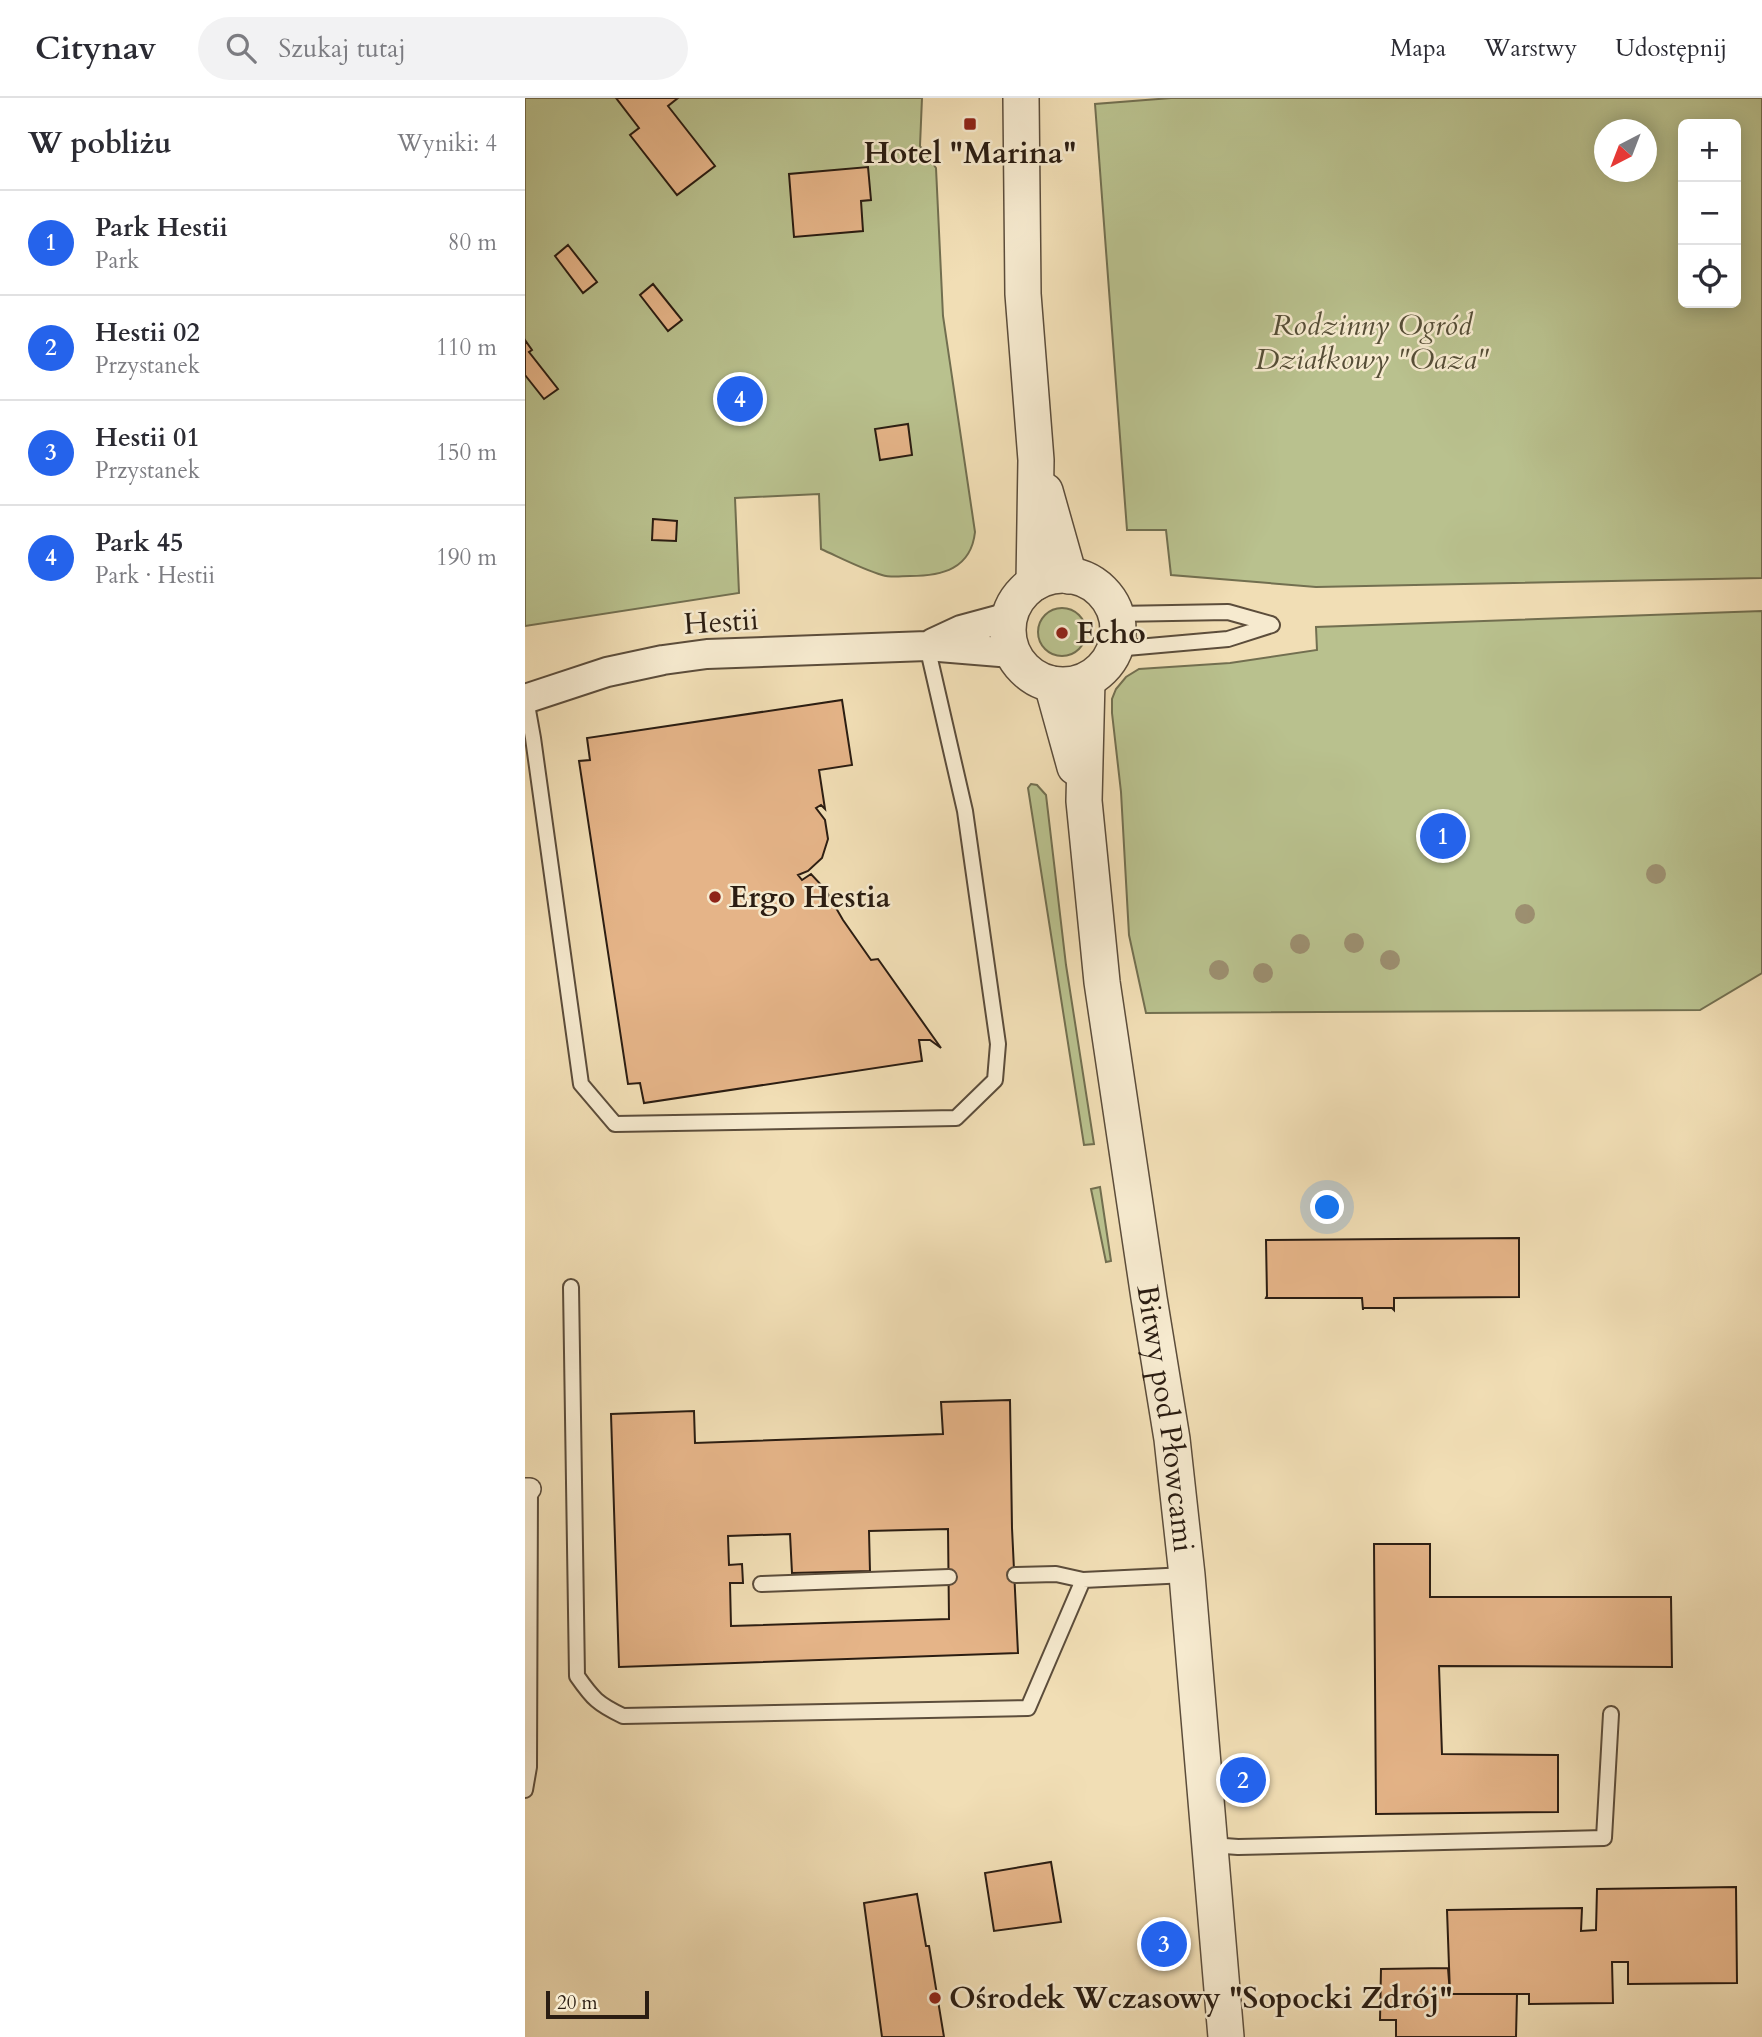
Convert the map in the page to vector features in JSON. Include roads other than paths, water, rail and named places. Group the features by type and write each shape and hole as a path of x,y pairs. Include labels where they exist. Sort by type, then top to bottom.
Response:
{"street":[{"path":"1021,98 1023,294 1036,460 1034,583"},
{"path":"1036,460 1069,576"},
{"path":"1051,576 1069,576 1089,582 1106,595 1115,614 1118,631 1115,649 1104,667 1087,680 1070,685 1052,684 1035,678 1022,667 1012,653 1008,635 1009,617 1014,604 1034,583 1051,576"},
{"name":"Hestii","path":"927,646 961,630 1009,617"},
{"name":"Hestii","path":"526,699 607,672 696,655 927,646 1012,653"},
{"name":"Bitwy pod Płowcami","path":"1087,680 1084,801 1102,982 1172,1439 1187,1575 1226,2037"},
{"name":"Bitwy pod Płowcami","path":"1052,684 1084,801"}],"lane":[{"path":"1115,614 1227,612 1272,625 1227,639 1115,649"},
{"path":"526,699 581,1084 615,1124 957,1118 995,1080 998,1044 965,811 927,646"},
{"path":"571,1287 577,1676 601,1705 623,1716 1028,1709 1083,1580"},
{"path":"525,1790 529,1767 528,1489"},
{"path":"1015,1575 1056,1574 1083,1580 1187,1575"},
{"path":"761,1584 949,1577"},
{"path":"1210,1845 1604,1838 1611,1714"}],"place":[{"name":"Hotel \"Marina\"","path":"970,124"},
{"name":"Park 45","path":"740,399"},
{"name":"Echo","path":"1062,633"},
{"name":"Park Hestii","path":"1443,836"},
{"name":"Ergo Hestia","path":"715,897"},
{"name":"Hestii 02","path":"1243,1780"},
{"name":"Hestii 01","path":"1164,1944"},
{"name":"Ośrodek Wczasowy \"Sopocki Zdrój\"","path":"935,1998"}],"park label":[{"name":"Rodzinny Ogród Działkowy \"Oaza\"","path":"1372,342"}]}
